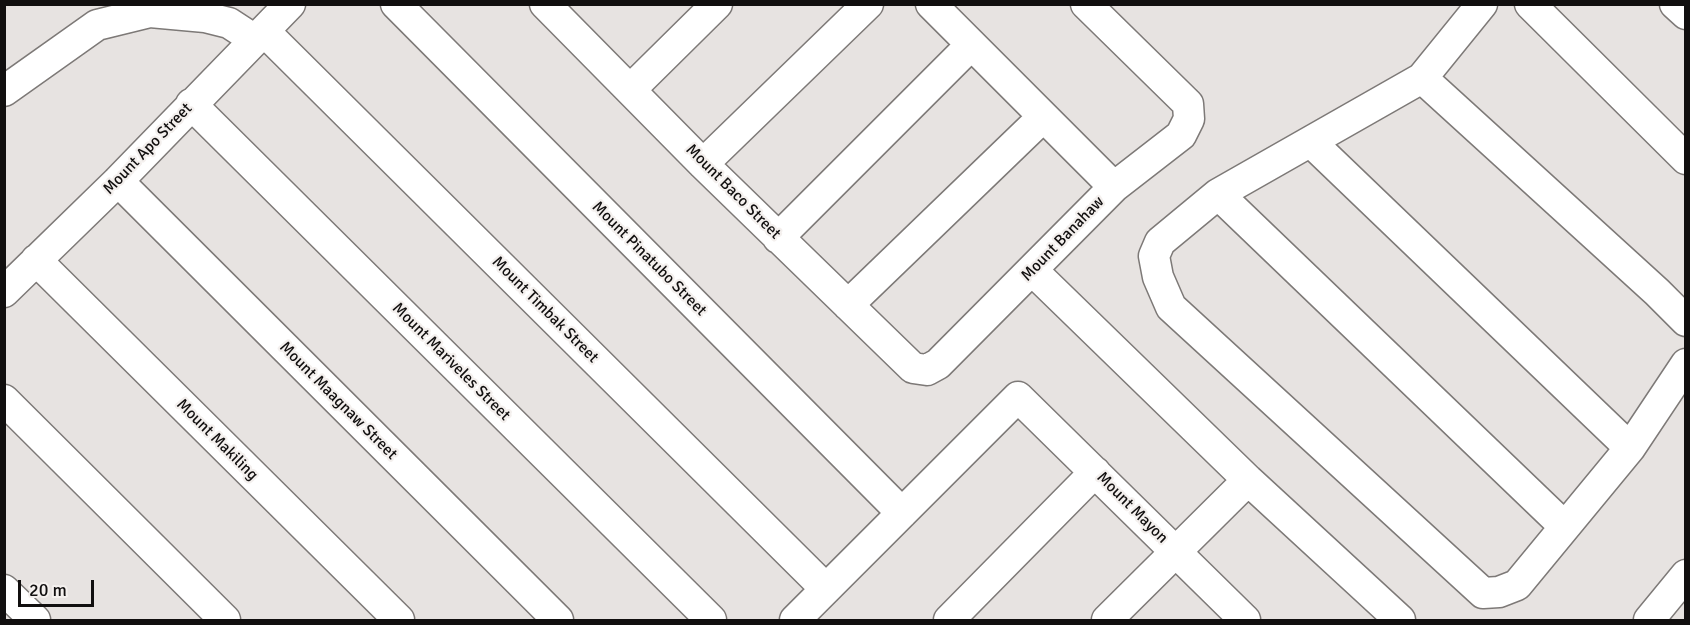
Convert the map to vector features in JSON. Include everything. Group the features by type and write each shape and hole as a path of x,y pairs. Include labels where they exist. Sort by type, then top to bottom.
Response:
{"street":[{"name":"Mount Apo Street","path":"4,292 118,181 290,4"},
{"name":"Mount Pinatubo Street","path":"396,4 902,513"},
{"path":"631,89 717,4"},
{"path":"703,164 868,4"},
{"path":"931,4 1114,187"},
{"name":"Mount Banahaw","path":"927,370 938,364 1114,187 1181,135 1189,119 1188,104 1086,4"},
{"path":"1482,4 1422,78 1312,143 1218,194 1160,242 1154,256 1158,277 1171,307 1483,593 1499,592 1517,585 1630,448 1686,364"},
{"path":"1530,4 1686,159"},
{"path":"1675,4 1686,14"},
{"name":"Mount Baco Street","path":"560,9 631,89 778,238 913,368 927,370"},
{"name":"Mount Timbak Street","path":"4,91 97,25 150,12 205,17 230,23 260,36 826,589"},
{"path":"778,238 971,45"},
{"path":"1422,78 1686,321"},
{"name":"Mount Mariveles Street","path":"191,104 711,621"},
{"path":"848,305 1043,117"},
{"path":"1312,143 1630,448"},
{"name":"Mount Maagnaw Street","path":"118,181 558,621"},
{"path":"1218,194 1564,526"},
{"name":"Mount Makiling","path":"36,260 399,621"},
{"path":"1033,271 1248,480 1400,621"},
{"name":"Mount Mayon","path":"902,513 1018,397 1245,621"},
{"path":"4,399 225,621"},
{"path":"949,621 1095,472"},
{"path":"1107,621 1248,480"},
{"path":"795,621 902,513"},
{"path":"1649,621 1686,575"},
{"path":"4,590 35,621"}]}
